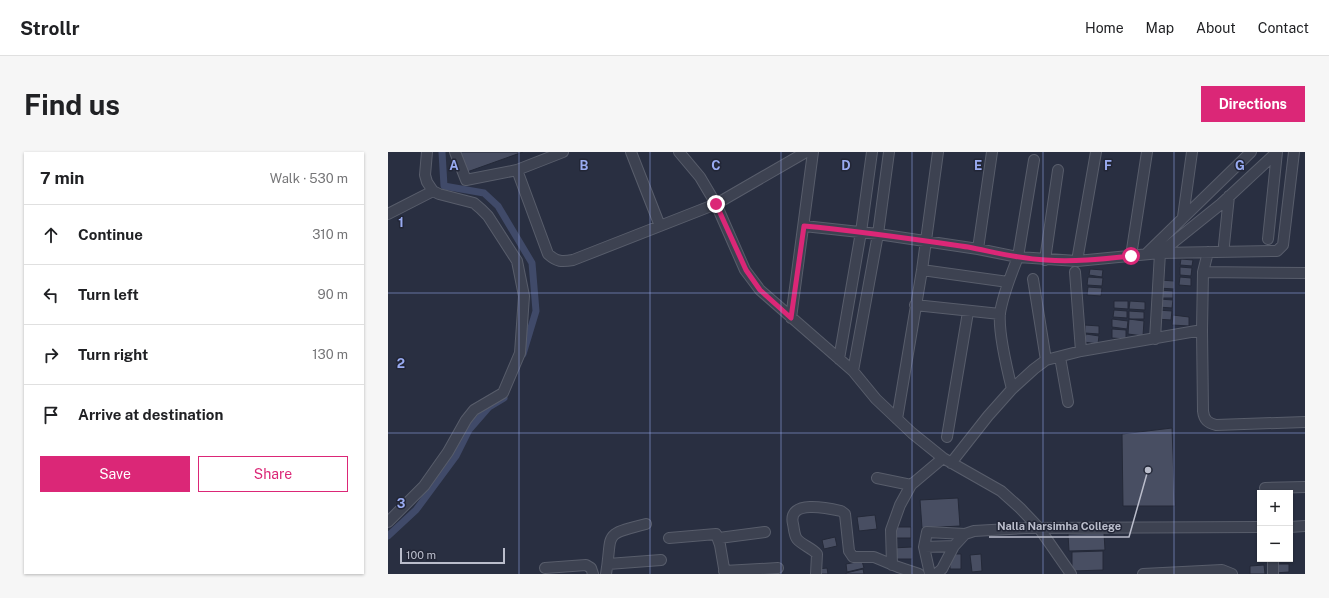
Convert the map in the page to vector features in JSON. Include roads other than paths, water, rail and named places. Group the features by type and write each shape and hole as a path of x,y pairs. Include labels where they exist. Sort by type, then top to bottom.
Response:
{"street":[{"path":"388,522 424,486 448,452 466,420 474,410 503,393 520,353 524,296 519,267 513,254 488,216 474,203 433,191 427,182 427,152"},
{"path":"455,152 466,180 517,170 563,152"},
{"path":"631,152 660,226"},
{"path":"679,152 690,164 716,204 746,270 760,290 854,371 896,419 947,460 1001,491 1040,528 1071,574"},
{"path":"690,164 693,152"},
{"path":"517,170 548,254 555,260 562,262 573,260 716,204 806,152"},
{"path":"791,318 813,152"},
{"path":"839,359 861,232 872,152"},
{"path":"854,371 878,234 889,152"},
{"path":"896,419 922,270 938,152"},
{"path":"978,249 992,152"},
{"path":"1077,261 1096,152"},
{"path":"1131,256 1147,152"},
{"path":"1183,217 1192,152"},
{"path":"1146,254 1251,152"},
{"path":"1155,339 1160,253 1229,196 1277,152"},
{"path":"1268,239 1277,152"},
{"path":"804,226 878,234 978,249 1018,258 1045,260 1077,261 1160,253 1277,251 1282,248 1294,152"},
{"path":"1012,389 1006,366 1000,314 1008,282 1018,258 1034,160"},
{"path":"1045,260 1058,170"},
{"path":"388,214 433,191"},
{"path":"1224,245 1229,196"},
{"path":"1208,252 1203,272 1202,411 1205,420 1209,424 1216,425 1305,422"},
{"path":"922,270 1008,282"},
{"path":"1075,272 1080,351"},
{"path":"1203,272 1305,273"},
{"path":"1033,279 1046,360"},
{"path":"915,305 968,312 1000,314"},
{"path":"947,437 968,312"},
{"path":"896,569 891,528 900,505 911,485 947,460 1012,389 1034,369 1046,360 1080,351 1202,330"},
{"path":"1060,357 1068,402"},
{"path":"876,478 911,485"},
{"path":"1265,488 1305,487"},
{"path":"816,574 817,554 797,538 792,518 793,514 798,509 809,506 841,511 845,514 851,555 874,557 896,569 919,574"},
{"path":"646,524 620,530 614,535 608,543 607,569 661,560"},
{"path":"1293,526 1305,526"},
{"path":"930,574 924,547 927,532 965,534 987,530 1040,528 1257,527"},
{"path":"718,538 765,532"},
{"path":"669,538 710,533 716,534 724,572 778,568"},
{"path":"936,574 942,569 954,546 965,534"},
{"path":"924,547 954,546"},
{"path":"1273,562 1273,574"},
{"path":"545,568 586,565 591,568 593,574"},
{"path":"1143,574 1222,570 1232,574"}],"waterway":[{"path":"442,152 444,186 484,193 498,206 532,263 536,311 523,354"},
{"path":"388,536 416,510 456,456 469,430 489,407 504,398"}],"place":[{"name":"Nalla Narsimha College","path":"1148,470"}]}
